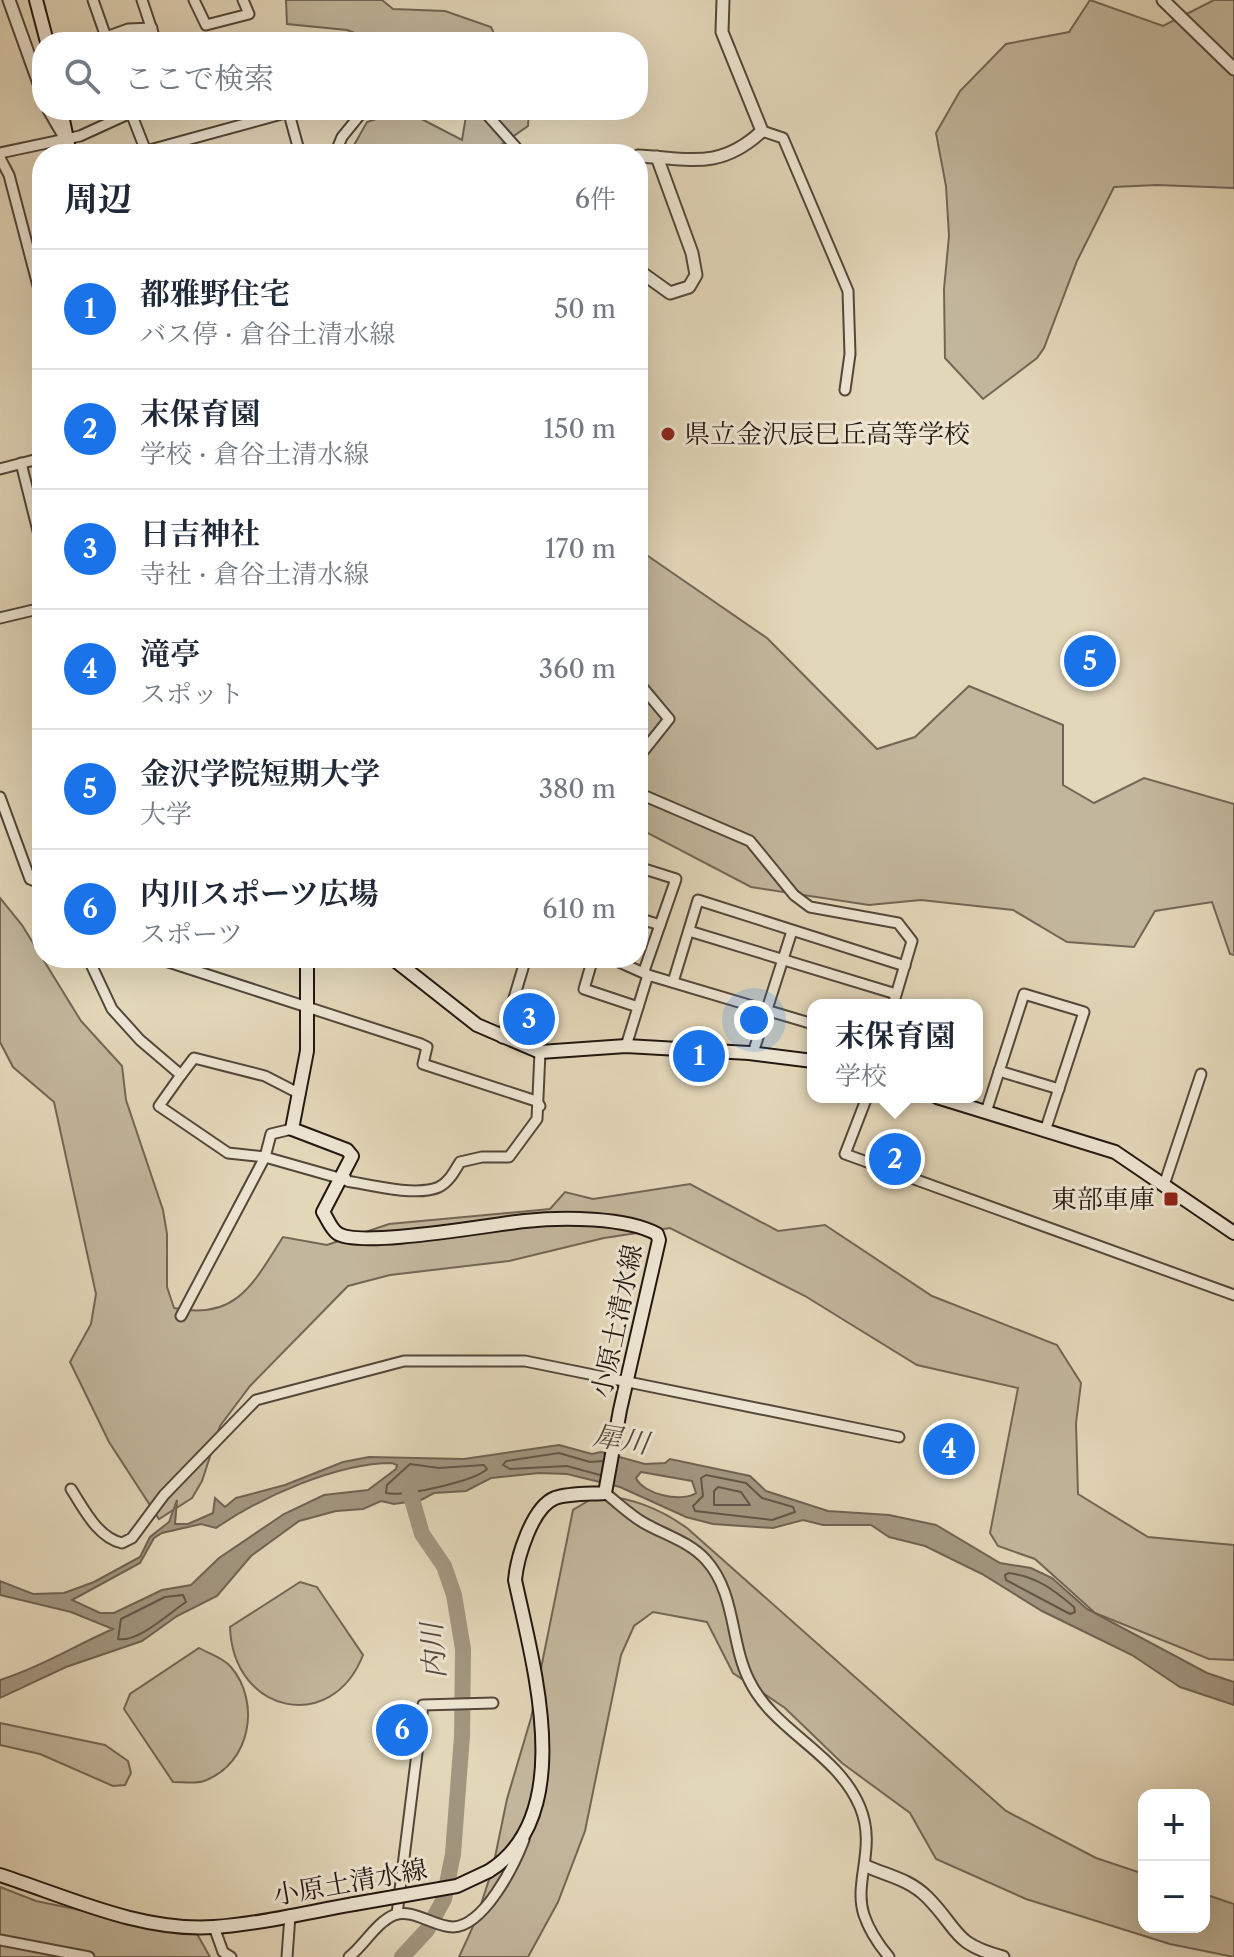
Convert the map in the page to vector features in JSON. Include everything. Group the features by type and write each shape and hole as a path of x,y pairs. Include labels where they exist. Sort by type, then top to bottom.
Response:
{"main road":[{"path":"36,0 44,32"},
{"path":"63,120 67,144"},
{"path":"307,968 307,1051 292,1129 347,1150 352,1156 341,1175"},
{"path":"405,968 477,1025 540,1052 626,1046 753,1053 807,1060"},
{"path":"957,1103 1115,1152 1234,1233"},
{"name":"小原土清水線","path":"341,1175 323,1212 337,1233 351,1238 414,1235 527,1221 637,1224 657,1234 659,1246 606,1491"},
{"path":"524,1840 541,1783 541,1729 515,1580 517,1556 545,1504 556,1498 606,1491"},
{"name":"小原土清水線","path":"0,1875 140,1920 214,1927 457,1886 505,1861 524,1840"}],"street":[{"path":"9,0 32,64"},
{"path":"93,0 104,32"},
{"path":"142,0 153,32"},
{"path":"194,0 206,25 249,14 243,0"},
{"path":"723,0 722,32 762,131 783,138 796,161 834,265 848,291 850,354 845,390"},
{"path":"1163,0 1234,69"},
{"path":"120,32 152,28"},
{"path":"55,120 66,139"},
{"path":"47,144 114,120"},
{"path":"137,120 144,144"},
{"path":"175,144 258,120"},
{"path":"291,120 297,144"},
{"path":"339,144 356,120"},
{"path":"492,120 512,144"},
{"path":"648,157 681,162 704,161 753,140 762,131"},
{"path":"32,148 0,156 9,175 32,263"},
{"path":"648,277 670,293 689,287 696,275 692,253 657,157"},
{"path":"0,469 32,460"},
{"path":"21,463 32,507"},
{"path":"0,618 32,610"},
{"path":"648,694 669,719 648,745"},
{"path":"0,797 32,880"},
{"path":"648,797 750,841 794,895 810,907 898,923 912,941 894,999"},
{"path":"648,870 676,879 648,966"},
{"path":"673,982 698,900 905,966"},
{"path":"648,921 660,925"},
{"path":"689,931 783,960 891,999"},
{"path":"753,1053 792,931"},
{"path":"93,968 112,1009 140,1040 181,1075"},
{"path":"188,968 421,1044 427,1047 423,1064 536,1101 540,1106"},
{"path":"502,1038 523,968"},
{"path":"590,968 584,989 638,1007"},
{"path":"634,968 807,1022"},
{"path":"626,1046 647,968"},
{"path":"986,1112 1024,994 1084,1012 1045,1131"},
{"path":"300,1094 265,1076 231,1070 202,1058 194,1058 159,1106 228,1153 265,1157 384,1189 436,1189 448,1181 460,1162 482,1157 509,1157 537,1119 540,1106 540,1052"},
{"path":"999,1071 1059,1089"},
{"path":"1164,1185 1201,1074"},
{"path":"865,1103 845,1154 1234,1295"},
{"path":"181,1316 265,1157 271,1134 292,1129"},
{"path":"71,1489 96,1526 109,1538 122,1543 132,1538 164,1495 256,1400 404,1361 504,1359 628,1380 899,1437"},
{"path":"606,1491 640,1521 695,1549 709,1563 720,1580 728,1602 749,1681 766,1704 848,1781 866,1824 866,1866 861,1899 864,1915 889,1957"},
{"path":"402,1914 423,1705 493,1703"},
{"path":"349,1957 390,1916 402,1914 453,1927 472,1922 490,1903 517,1859 524,1840"},
{"path":"866,1866 910,1884 928,1898 966,1945 1003,1957"},
{"path":"287,1957 290,1915"},
{"path":"214,1927 223,1952 231,1957"},
{"path":"0,1940 89,1957"},
{"path":"957,1957 966,1945"}],"shaded area":[{"path":"286,0 382,0 393,9 445,11 491,27 493,32 352,32 287,24"},
{"path":"1090,0 1163,26 1214,0 1234,0 1234,188 1114,187 1077,261 1044,348 1037,358 983,399 945,358 944,289 949,236 946,186 936,133 960,91 1006,44 1069,32"},
{"path":"423,120 462,140 465,120 528,120 528,126 502,144 355,144 367,122"},
{"path":"648,556 767,638 877,749 915,737 969,686 1063,725 1063,785 1094,803 1144,778 1234,804 1234,955 1230,954 1212,902 1155,911 1134,947 1067,942 1013,910 921,900 869,905 751,887 648,833"},
{"path":"0,898 32,941 32,968 48,968 81,1021 122,1066 126,1100 163,1210 167,1234 167,1287 174,1308 195,1311 228,1304 252,1284 283,1237 327,1245 389,1224 550,1209 565,1192 593,1199 690,1184 778,1231 825,1225 932,1296 1057,1345 1081,1383 1076,1423 1078,1494 1148,1537 1234,1545 1234,1660 1209,1659 1095,1613 1035,1559 998,1546 990,1533 1018,1388 917,1365 805,1296 670,1228 604,1238 509,1261 390,1275 348,1286 250,1386 220,1426 202,1481 192,1498 159,1519 109,1442 70,1362 91,1324 96,1294 54,1102 13,1067 0,1042"},
{"path":"598,1495 645,1505 687,1528 1006,1811 1096,1858 1138,1872 1138,1933 1210,1933 1210,1896 1234,1904 1234,1957 1170,1944 1026,1899 936,1859 910,1813 842,1763 785,1708 733,1673 707,1622 653,1612 634,1626 621,1655 585,1831 558,1902 528,1957 459,1957 476,1920 493,1867 507,1799 531,1718 573,1510"},
{"path":"300,1582 317,1587 363,1655 349,1680 330,1697 308,1704 286,1704 265,1695 248,1679 235,1656 230,1627"},
{"path":"199,1648 228,1664 240,1681 246,1697 246,1731 241,1747 220,1773 201,1782 173,1782 124,1709 130,1694"},
{"path":"0,1723 105,1745 128,1761 131,1773 125,1785 113,1786 40,1754 0,1745"},
{"path":"0,1887 36,1901 197,1934 210,1957 0,1957"}],"water":[{"path":"559,1445 645,1464 665,1463 670,1459 750,1476 766,1491 828,1511 889,1515 936,1525 1000,1563 1031,1568 1052,1578 1087,1609 1207,1673 1234,1682 1234,1705 1180,1687 1132,1655 1042,1611 982,1574 925,1546 889,1537 871,1525 823,1525 803,1520 773,1528 713,1524 686,1517 620,1487 567,1474 539,1473 491,1478 466,1491 434,1493 421,1500 394,1504 381,1501 363,1509 336,1511 299,1521 251,1556 217,1596 177,1616 142,1641 66,1667 0,1698 0,1680 113,1629 71,1612 0,1595 0,1581 33,1594 64,1593 94,1582 140,1557 150,1537 169,1522 177,1500 175,1524 188,1524 213,1513 215,1498 225,1507 236,1498 285,1485 343,1462 369,1457 464,1459","holes":["392,1463 397,1465 396,1469 368,1490 324,1495 284,1514 219,1558 191,1585 162,1590 114,1613 100,1613 72,1600 140,1563 154,1538 162,1533 201,1524 216,1528 277,1494 324,1475","641,1472 692,1481 696,1493 672,1497 654,1492 636,1478"]}],"waterway":[{"name":"内川","path":"402,1957 427,1930 444,1899 453,1854 462,1736 463,1649 454,1595 444,1566 422,1534 407,1482"}],"place":[{"name":"県立金沢辰巳丘高等学校","path":"668,434"},
{"name":"金沢学院短期大学","path":"1090,661"},
{"name":"日吉神社","path":"529,1019"},
{"name":"都雅野住宅","path":"699,1056"},
{"name":"末保育園","path":"895,1159"},
{"name":"東部車庫","path":"1171,1199"},
{"name":"滝亭","path":"949,1449"},
{"name":"内川スポーツ広場","path":"402,1730"}],"water label":[{"name":"犀川","path":"621,1439"}]}
